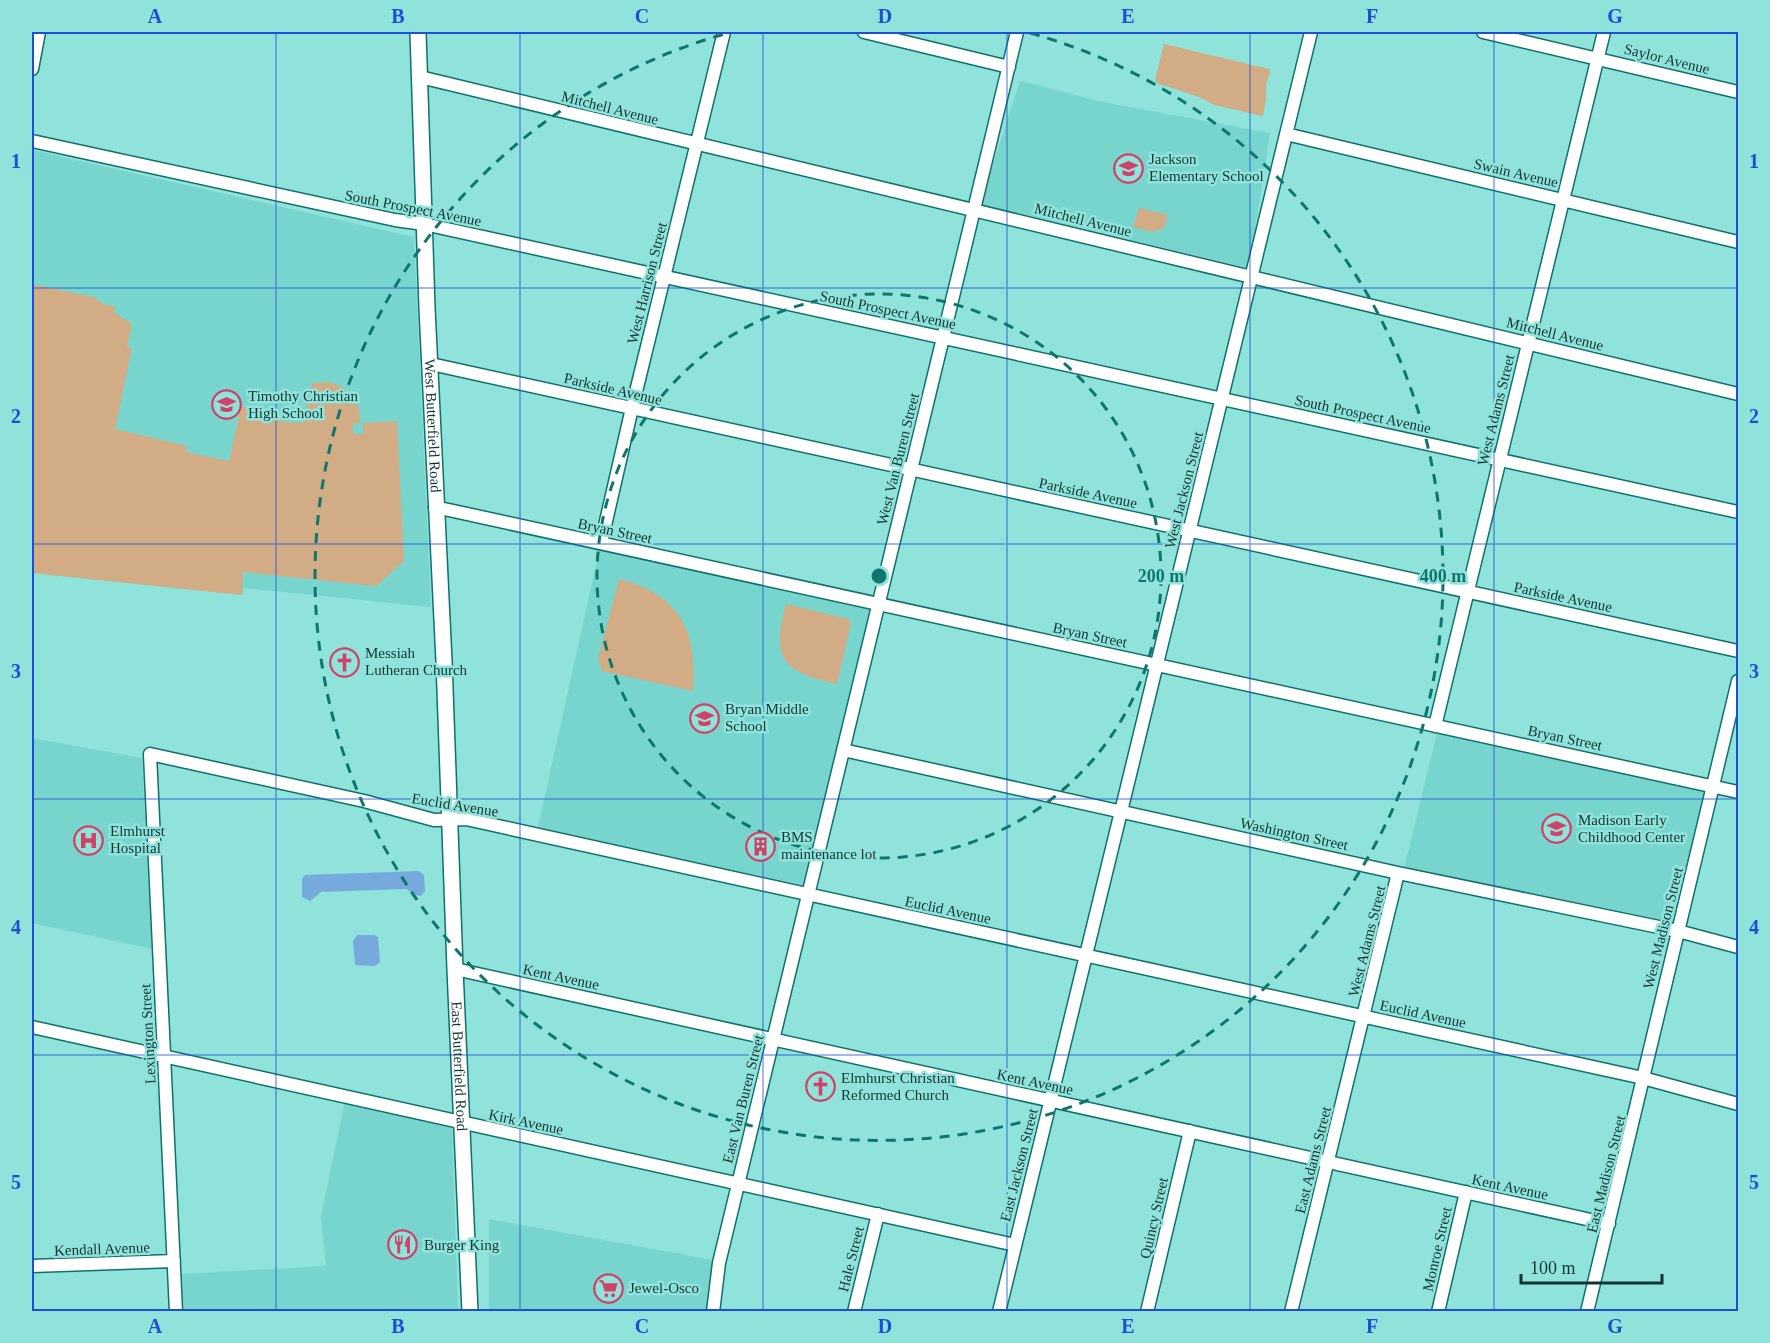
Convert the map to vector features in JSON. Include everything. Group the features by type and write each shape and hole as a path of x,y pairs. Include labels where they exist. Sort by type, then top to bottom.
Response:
{"main road":[{"name":"West Butterfield Road","path":"418,32 435,507 451,821"},
{"name":"East Butterfield Road","path":"451,821 470,1311"}],"street":[{"path":"32,69 39,32"},
{"name":"West Harrison Street","path":"602,543 632,408 724,32"},
{"path":"864,32 1009,67"},
{"name":"West Van Buren Street","path":"808,895 1017,32"},
{"name":"West Jackson Street","path":"1086,956 1311,32"},
{"name":"Saylor Avenue","path":"1483,32 1738,92"},
{"name":"West Adams Street","path":"1434,726 1604,32"},
{"name":"Mitchell Avenue","path":"420,77 1738,394"},
{"name":"Swain Avenue","path":"1286,134 1738,242"},
{"name":"South Prospect Avenue","path":"32,141 664,276 1738,512"},
{"name":"Parkside Avenue","path":"431,363 1738,651"},
{"name":"Bryan Street","path":"435,507 1738,792"},
{"name":"West Madison Street","path":"1643,1078 1738,681"},
{"name":"Washington Street","path":"843,750 1398,873 1678,931 1738,947"},
{"name":"Euclid Avenue","path":"150,754 364,801 434,819 451,821 466,819 1364,1016 1643,1078 1738,1104"},
{"name":"Lexington Street","path":"150,754 176,1311"},
{"name":"West Adams Street","path":"1364,1016 1398,873"},
{"name":"East Van Buren Street","path":"713,1311 718,1263 808,895"},
{"name":"East Jackson Street","path":"999,1311 1086,956"},
{"name":"Kent Avenue","path":"455,969 1609,1224"},
{"name":"East Adams Street","path":"1291,1311 1364,1016"},
{"name":"Kirk Avenue","path":"32,1027 1015,1245"},
{"name":"East Madison Street","path":"1587,1311 1643,1078"},
{"name":"Quincy Street","path":"1147,1311 1190,1131"},
{"name":"Monroe Street","path":"1438,1311 1466,1192"},
{"name":"Hale Street","path":"854,1311 878,1215"},
{"name":"Kendall Avenue","path":"32,1266 174,1261"}],"shaded area":[{"path":"1164,44 1269,69 1263,116 1214,105 1199,97 1157,83 1155,80"},
{"name":"Jackson Elementary School","path":"1020,81 1103,102 1270,133 1249,268 980,204"},
{"name":"Timothy Christian High School","path":"32,150 414,237 431,607 244,588 242,595 32,573"},
{"path":"1139,208 1168,215 1164,228 1152,232 1133,227"},
{"path":"32,284 94,297 103,304 115,306 114,312 132,324 127,347 132,348 115,429 187,446 186,452 229,461 241,407 249,408 248,414 303,423 312,383 329,382 344,388 359,408 360,423 353,424 353,434 363,434 363,423 397,421 404,561 376,586 243,572 242,595 32,573"},
{"name":"Bryan Middle School","path":"600,547 873,608 804,885 538,829 536,836"},
{"path":"619,579 657,594 680,618 688,633 692,650 693,691 602,671 598,659"},
{"path":"786,604 848,619 851,623 837,684 804,674 785,660 780,638"},
{"name":"Madison Early Childhood Center","path":"1438,729 1710,788 1675,925 1404,869"},
{"name":"Elmhurst Hospital","path":"32,738 142,758 152,949 32,923"},
{"path":"419,871 424,875 425,891 421,896 414,895 407,889 321,892 310,901 302,897 302,879 305,875"},
{"path":"357,935 378,937 380,962 375,966 355,965 353,941"},
{"path":"345,1101 452,1126 458,1311 183,1311 181,1274 326,1266 321,1216"},
{"path":"489,1219 713,1260 708,1289 708,1311 489,1311"}],"place":[{"name":"Jackson Elementary School","path":"1128,168"},
{"name":"Timothy Christian High School","path":"227,405"},
{"name":"Messiah Lutheran Church","path":"344,662"},
{"name":"Bryan Middle School","path":"704,718"},
{"name":"Madison Early Childhood Center","path":"1557,829"},
{"name":"Elmhurst Hospital","path":"89,840"},
{"name":"BMS maintenance lot","path":"760,846"},
{"name":"Elmhurst Christian Reformed Church","path":"820,1087"},
{"name":"Burger King","path":"403,1245"},
{"name":"Jewel-Osco","path":"608,1288"}]}
